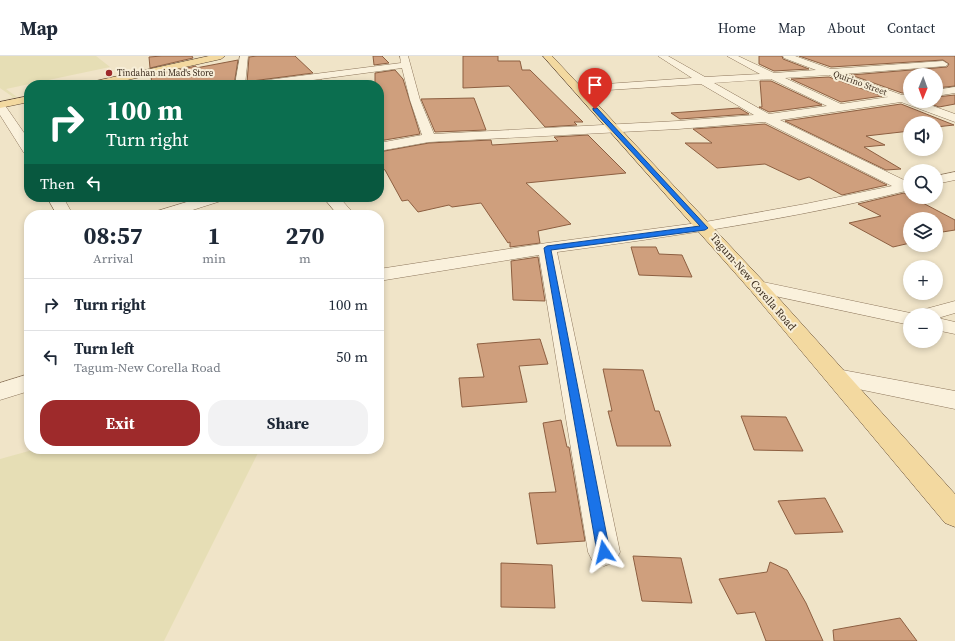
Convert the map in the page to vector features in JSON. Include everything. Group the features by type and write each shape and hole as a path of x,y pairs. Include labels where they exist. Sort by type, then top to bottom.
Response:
{"main road":[{"path":"122,80 221,56"},
{"name":"Tagum-New Corella Road","path":"546,56 758,287 955,514"},
{"path":"0,106 24,99"}],"street":[{"path":"241,80 244,56"},
{"path":"662,56 706,80 767,118 903,185"},
{"path":"730,56 839,107"},
{"name":"Quirino Street","path":"788,56 903,96"},
{"path":"915,56 955,68"},
{"path":"283,80 406,60 415,100 429,138"},
{"path":"576,89 943,64"},
{"path":"943,92 955,90"},
{"path":"384,146 429,138 547,131 678,126 767,118 903,97"},
{"path":"0,106 24,139"},
{"name":"Quirino Street","path":"932,108 955,118"},
{"path":"943,179 955,176"},
{"path":"384,270 705,228 903,188"},
{"path":"177,210 203,202"},
{"path":"335,202 342,210"},
{"path":"547,248 604,552"},
{"path":"758,287 903,318"},
{"path":"943,310 955,307"},
{"path":"943,325 955,328"},
{"path":"837,377 955,400"},
{"path":"0,392 24,384"}],"shaded area":[{"path":"0,56 96,56 110,67 49,80 24,80 24,85 6,89 17,97 0,100 13,97 0,88"},
{"path":"24,452 24,454 258,454 164,641 0,641 0,459"}],"building":[{"path":"192,56 193,58 150,68 149,57"},
{"path":"295,56 313,73 260,80 247,80 249,57"},
{"path":"373,56 382,56 389,63 374,65"},
{"path":"463,56 498,56 498,61 520,61 522,70 530,70 583,122 574,122 577,125 545,127 509,86 463,88"},
{"path":"759,56 782,56 783,59 809,69 774,71 759,64"},
{"path":"799,56 955,56 955,86 943,87 943,68 935,68 947,67 949,64 943,60 831,67"},
{"path":"238,60 235,80 151,80 151,76 196,66 196,68"},
{"path":"395,70 403,79 420,134 384,140 384,80 375,80 375,73"},
{"path":"903,71 903,93 902,93 851,75"},
{"path":"829,77 882,96 841,102 791,79"},
{"path":"760,81 771,81 822,105 769,112 759,107 762,107"},
{"path":"955,95 955,104 943,106 943,96"},
{"path":"474,98 486,130 435,132 421,99"},
{"path":"901,104 903,105 903,108 911,108 931,116 903,116 903,132 866,136 885,145 864,147 901,169 886,170 785,121"},
{"path":"739,108 749,114 680,119 671,113"},
{"path":"943,121 954,125 943,126"},
{"path":"765,124 887,185 842,195 809,177 799,180 765,164 717,168 685,143 712,143 693,129"},
{"path":"588,135 626,173 526,183 571,224 538,231 540,243 510,247 510,242 508,243 481,203 452,207 449,205 418,212 408,200 402,201 384,169 384,151 429,143 491,140 492,145 558,141 554,137"},
{"path":"903,193 903,204 925,204 940,212 903,212 903,245 893,247 849,223 881,216 858,204"},
{"path":"943,214 955,220 955,230 943,232"},
{"path":"631,247 656,247 659,254 682,255 692,277 639,275"},
{"path":"538,257 545,301 513,300 511,261"},
{"path":"540,339 548,364 519,366 527,402 462,407 459,378 484,377 477,344"},
{"path":"603,369 643,370 655,411 659,411 671,446 617,446 608,411 612,411"},
{"path":"741,416 786,417 803,451 754,450"},
{"path":"561,420 567,447 569,447 585,541 537,544 529,493 556,492 543,423"},
{"path":"825,498 843,532 795,534 778,501"},
{"path":"633,556 681,558 692,603 642,601"},
{"path":"770,562 787,570 806,603 823,641 766,641 755,612 737,614 719,579 767,572"},
{"path":"501,563 552,565 555,608 501,607"},
{"path":"900,618 917,641 834,641 833,630"}],"place":[{"name":"Tindahan ni Mad's Store","path":"109,73"}],"route":[{"path":"595,109 705,228 547,248 604,552"}]}
